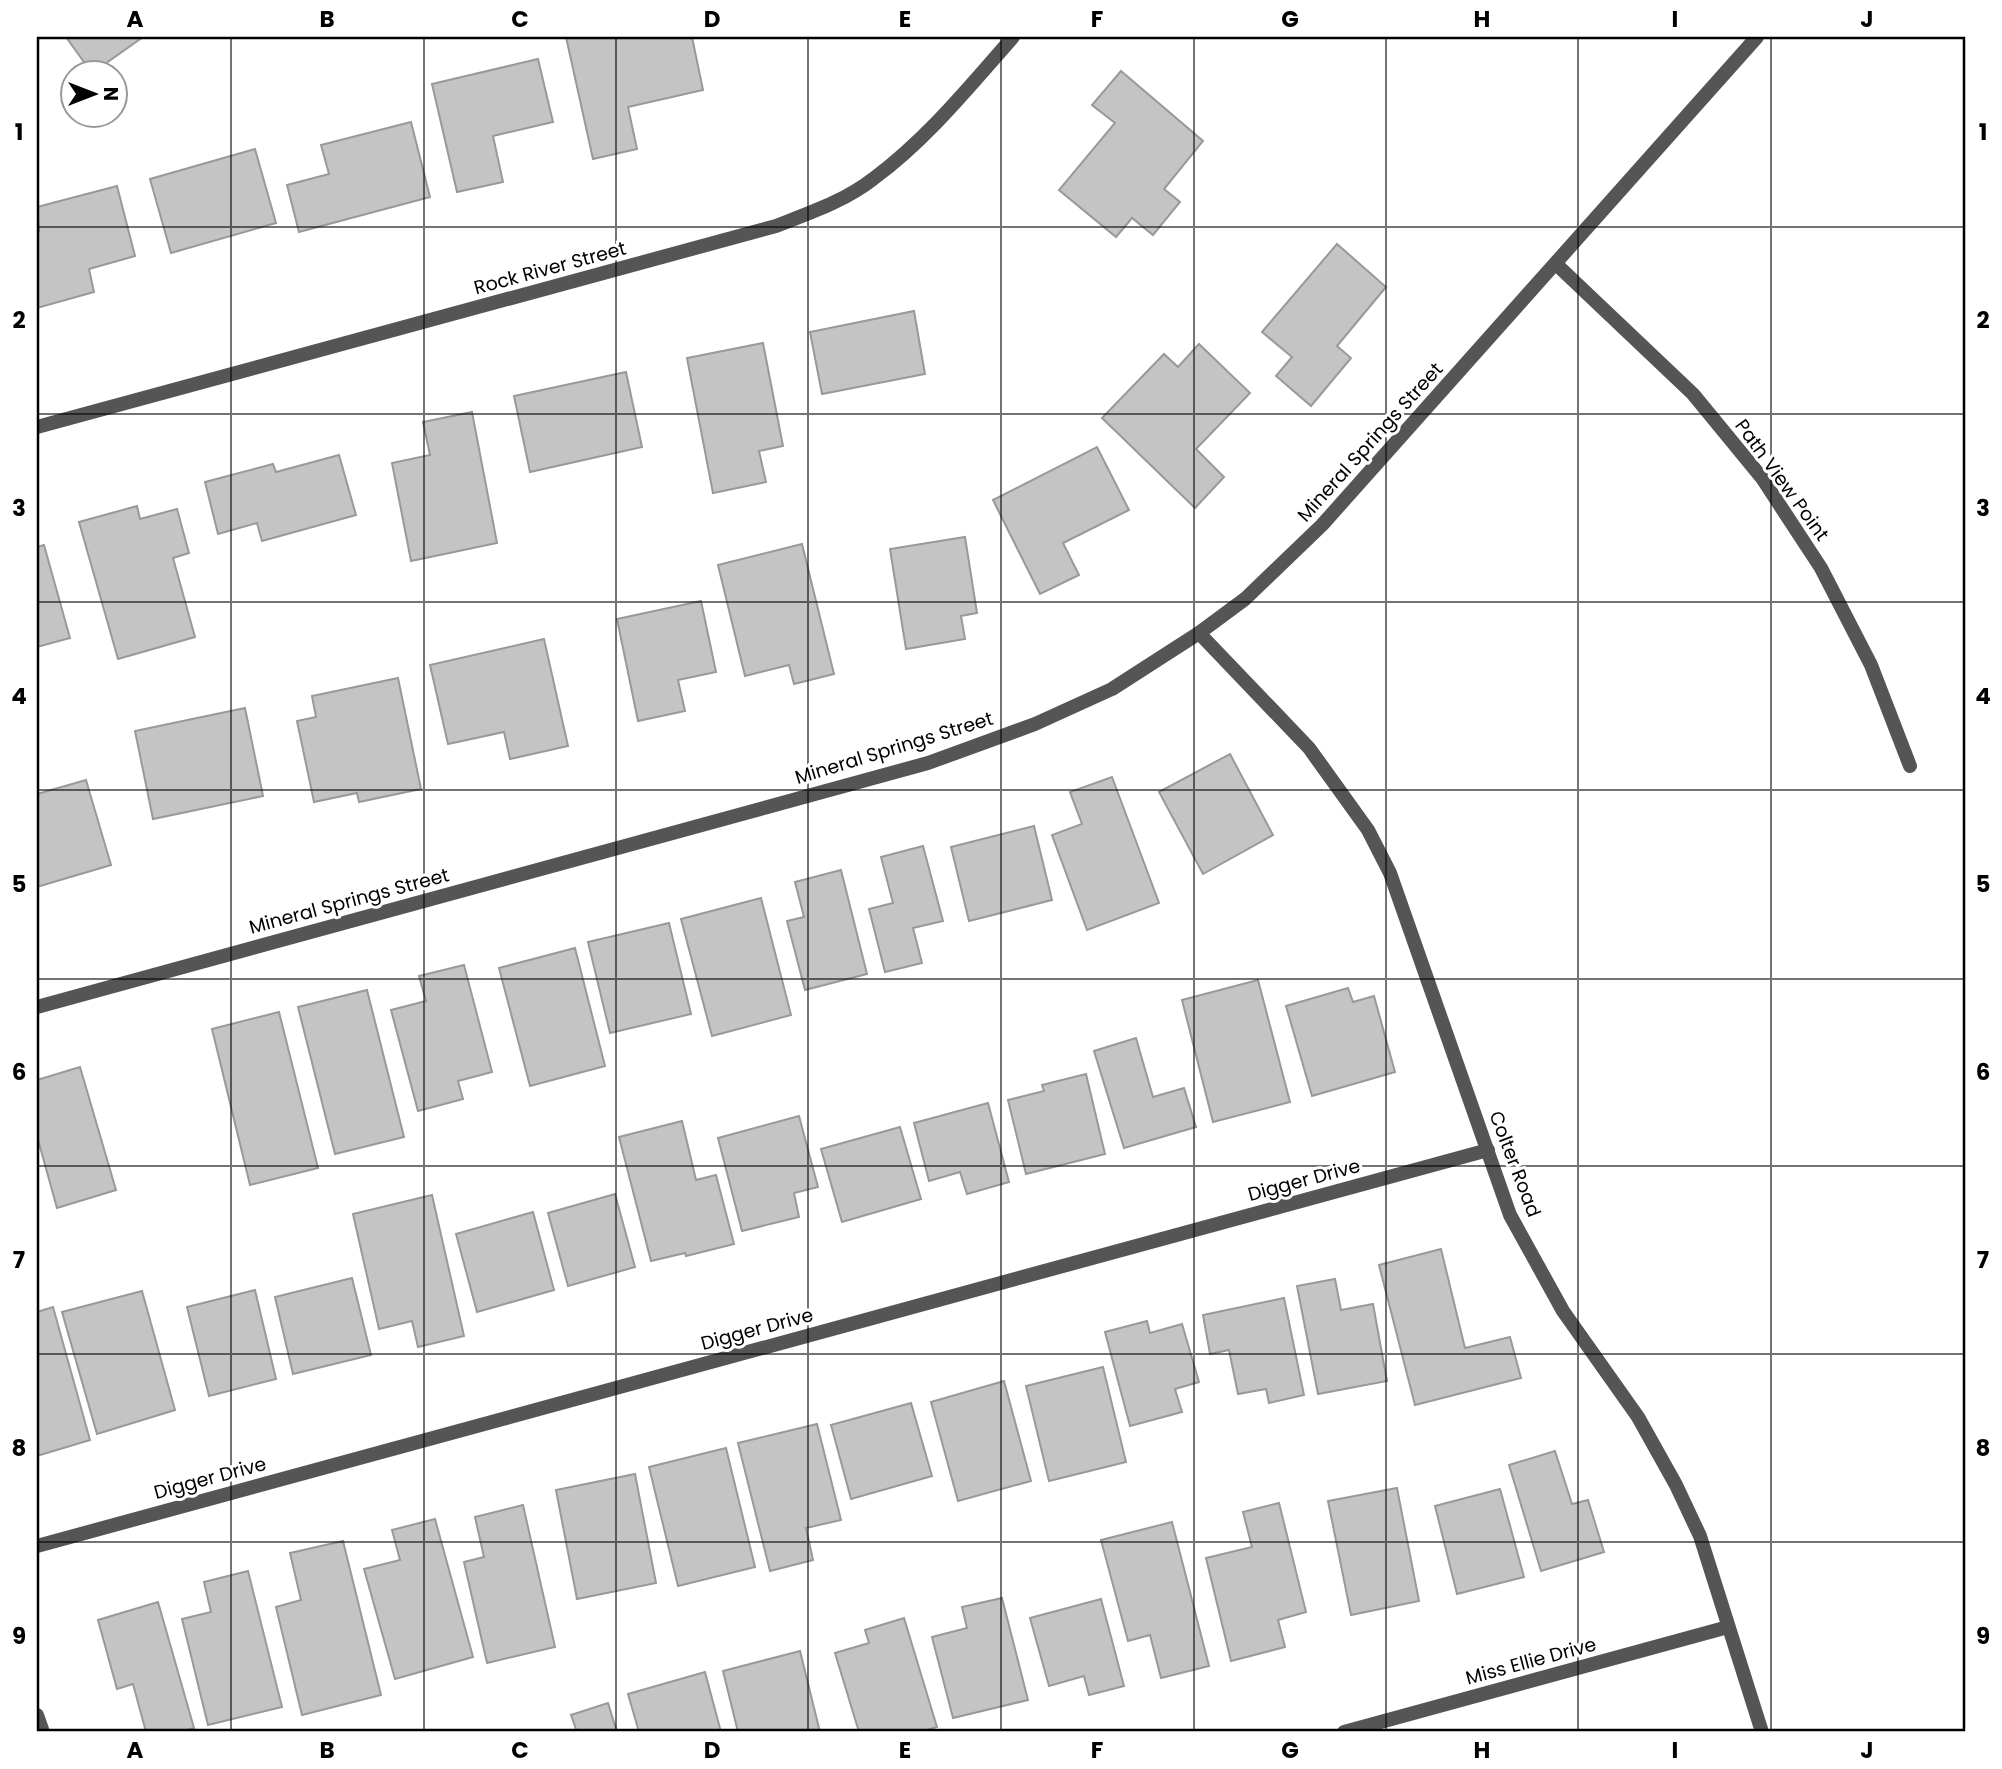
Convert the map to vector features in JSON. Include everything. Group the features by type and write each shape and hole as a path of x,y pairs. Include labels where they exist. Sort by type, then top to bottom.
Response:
{"street":[{"name":"Rock River Street","path":"37,427 787,222 872,181 928,134 1013,37"},
{"name":"Mineral Springs Street","path":"37,1007 928,762 1035,724 1112,689 1199,633 1245,599 1322,525 1756,37"},
{"name":"Path View Point","path":"1556,264 1693,394 1762,478 1821,568 1871,665 1910,766"},
{"name":"Colter Road","path":"1199,633 1308,748 1368,830 1390,873 1510,1215 1563,1311 1638,1417 1676,1485 1700,1536 1762,1732"},
{"name":"Digger Drive","path":"37,1546 1488,1150"},
{"name":"Miss Ellie Drive","path":"1345,1732 1728,1627"},
{"path":"37,1715 43,1732"}],"building":[{"path":"66,37 143,37 110,60 83,60"},
{"path":"566,37 692,37 703,90 628,107 637,149 593,159"},
{"path":"538,59 553,122 493,136 503,182 457,192 432,84"},
{"path":"1121,71 1203,141 1164,189 1180,202 1153,235 1132,218 1116,237 1059,190 1115,123 1092,105"},
{"path":"411,122 430,197 299,232 287,185 329,174 321,145"},
{"path":"255,149 276,223 171,253 150,179"},
{"path":"117,186 135,256 89,269 94,292 37,308 37,207"},
{"path":"1337,244 1386,287 1337,346 1351,358 1311,406 1276,376 1292,357 1262,332"},
{"path":"914,311 925,374 822,394 810,332"},
{"path":"763,343 783,446 759,451 766,482 713,493 687,358"},
{"path":"1199,344 1250,393 1196,449 1224,477 1195,508 1102,418 1164,354 1178,367"},
{"path":"626,372 642,447 530,472 514,396"},
{"path":"472,412 497,543 411,561 392,463 430,455 423,422"},
{"path":"1097,447 1129,510 1063,543 1079,575 1040,594 993,500"},
{"path":"339,455 356,515 262,541 257,523 218,534 205,482 273,464 276,472"},
{"path":"137,506 140,519 177,509 189,553 173,558 195,637 118,659 79,522"},
{"path":"965,537 977,613 961,616 965,639 906,649 890,549"},
{"path":"802,544 834,674 794,684 789,665 745,676 718,565"},
{"path":"44,545 70,638 37,647 37,547"},
{"path":"701,601 716,672 678,680 685,711 638,721 617,619"},
{"path":"544,639 568,746 510,759 504,732 448,744 430,665"},
{"path":"398,678 421,789 359,802 357,793 314,802 297,721 316,717 312,696"},
{"path":"245,708 263,796 153,819 135,731"},
{"path":"1230,754 1273,835 1203,874 1159,792"},
{"path":"1112,777 1159,903 1087,930 1052,835 1082,824 1070,792"},
{"path":"86,780 111,865 37,887 37,794"},
{"path":"1034,826 1052,900 969,921 951,847"},
{"path":"923,846 943,921 913,928 922,963 885,972 869,909 893,903 881,857"},
{"path":"841,870 867,974 805,990 787,921 804,917 795,882"},
{"path":"761,898 791,1015 712,1036 681,919"},
{"path":"669,923 691,1014 610,1033 588,942"},
{"path":"575,948 605,1066 530,1086 499,968"},
{"path":"464,965 492,1072 458,1081 463,1099 418,1111 391,1010 426,1001 419,976"},
{"path":"1258,980 1290,1102 1213,1122 1182,1000"},
{"path":"1348,988 1353,1002 1374,996 1395,1072 1312,1096 1286,1006"},
{"path":"367,990 404,1137 335,1154 298,1007"},
{"path":"279,1012 318,1168 250,1185 212,1029"},
{"path":"1136,1038 1153,1097 1184,1088 1196,1127 1124,1148 1094,1051"},
{"path":"80,1067 116,1190 57,1208 37,1136 37,1080"},
{"path":"1086,1074 1105,1154 1026,1174 1008,1100 1044,1091 1042,1085"},
{"path":"988,1103 1009,1182 967,1194 960,1172 929,1181 914,1123"},
{"path":"799,1116 818,1187 794,1193 799,1217 742,1231 718,1138"},
{"path":"682,1121 696,1180 716,1175 734,1244 686,1256 685,1253 651,1261 619,1137"},
{"path":"900,1127 921,1199 842,1222 821,1149"},
{"path":"615,1194 635,1267 568,1286 548,1213"},
{"path":"432,1195 464,1336 418,1347 412,1321 379,1329 353,1214"},
{"path":"533,1212 554,1290 477,1312 456,1234"},
{"path":"1441,1249 1465,1348 1510,1337 1521,1378 1415,1405 1379,1265"},
{"path":"352,1278 371,1355 293,1374 275,1297"},
{"path":"1335,1279 1341,1310 1373,1304 1387,1381 1318,1394 1297,1286"},
{"path":"255,1290 276,1379 209,1396 187,1307"},
{"path":"142,1291 175,1410 97,1434 62,1312"},
{"path":"1284,1298 1304,1395 1269,1403 1266,1389 1238,1394 1229,1350 1210,1354 1203,1315"},
{"path":"53,1307 90,1440 37,1456 37,1312"},
{"path":"1147,1321 1150,1333 1182,1324 1199,1382 1175,1389 1182,1412 1130,1426 1105,1332"},
{"path":"1103,1367 1126,1462 1049,1481 1026,1386"},
{"path":"1004,1381 1031,1481 958,1501 931,1402"},
{"path":"911,1403 932,1476 851,1499 831,1425"},
{"path":"817,1424 841,1520 806,1528 813,1560 770,1571 738,1443"},
{"path":"726,1448 755,1567 678,1586 649,1467"},
{"path":"1555,1451 1572,1504 1588,1500 1604,1552 1541,1571 1509,1465"},
{"path":"635,1474 656,1583 577,1599 556,1490"},
{"path":"1397,1488 1419,1601 1351,1615 1328,1501"},
{"path":"1500,1489 1524,1577 1457,1594 1435,1506"},
{"path":"1279,1503 1306,1612 1278,1620 1285,1647 1231,1661 1206,1558 1252,1547 1243,1512"},
{"path":"523,1505 555,1647 487,1663 464,1562 484,1557 475,1517"},
{"path":"435,1519 473,1657 395,1679 364,1569 400,1560 392,1530"},
{"path":"1172,1522 1209,1666 1161,1678 1150,1635 1128,1641 1101,1540"},
{"path":"343,1541 381,1695 302,1715 276,1607 301,1600 290,1553"},
{"path":"248,1571 282,1707 208,1725 182,1619 211,1612 204,1582"},
{"path":"1002,1598 1028,1700 953,1718 932,1637 967,1628 962,1607"},
{"path":"1101,1599 1124,1686 1089,1695 1084,1676 1049,1686 1030,1618"},
{"path":"158,1602 194,1728 179,1732 146,1732 133,1684 117,1689 98,1620"},
{"path":"904,1618 937,1727 919,1732 859,1732 835,1653 869,1643 865,1630"},
{"path":"800,1651 820,1732 738,1732 723,1671"},
{"path":"705,1672 721,1732 639,1732 628,1694"},
{"path":"608,1703 617,1732 577,1732 571,1715"}]}
